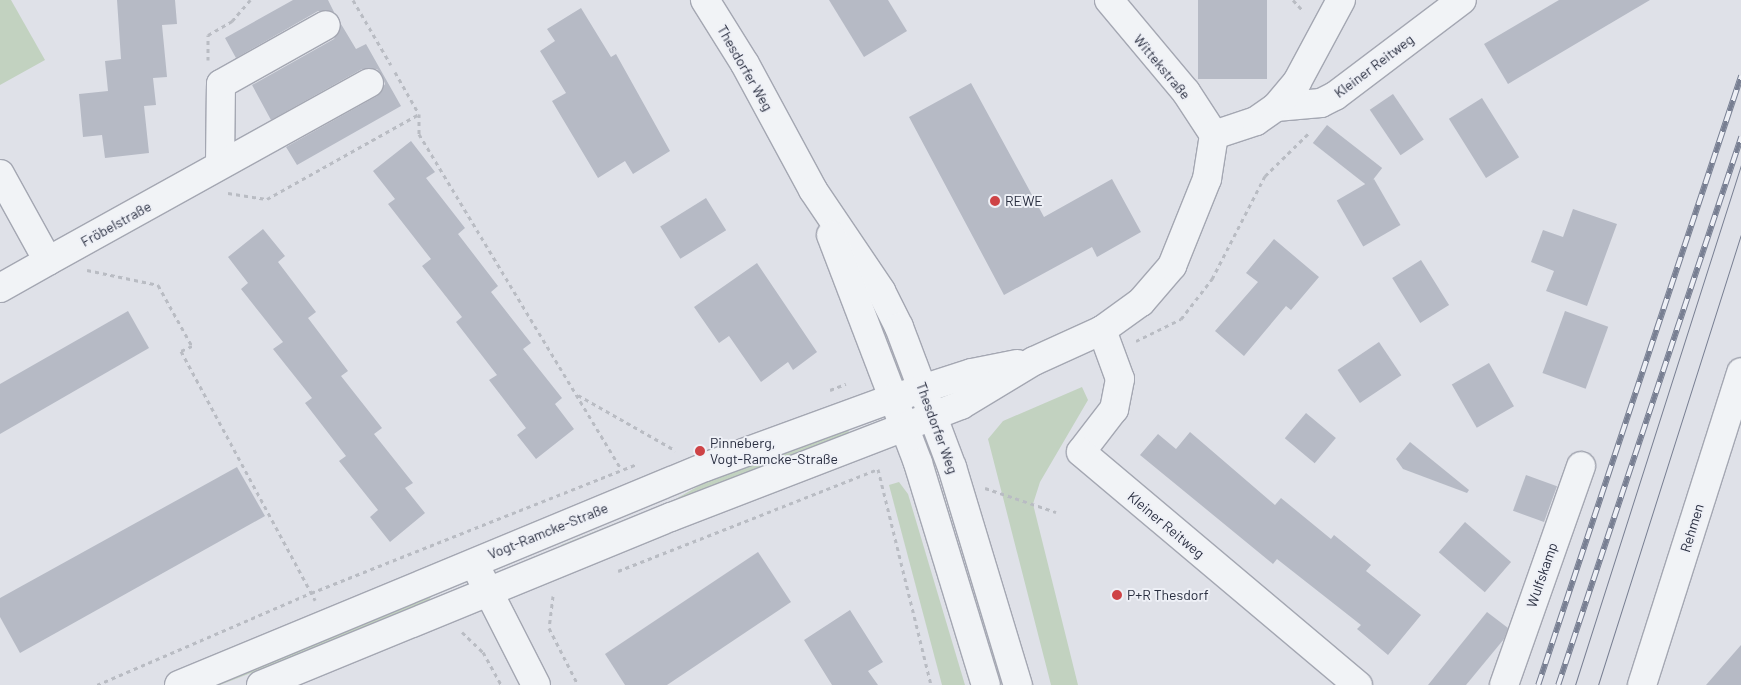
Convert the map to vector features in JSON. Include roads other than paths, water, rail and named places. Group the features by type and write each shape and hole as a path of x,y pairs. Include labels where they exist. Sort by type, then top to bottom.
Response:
{"street":[{"name":"Thesdorfer Weg","path":"705,0 745,64 813,190 881,291 933,416 1018,685"},
{"name":"Wittekstraße","path":"1108,0 1186,92 1214,135"},
{"name":"Kleiner Reitweg","path":"1214,135 1256,121 1276,107 1297,82 1341,0"},
{"name":"Kleiner Reitweg","path":"1276,107 1321,103 1461,0"},
{"path":"220,164 222,84 326,25"},
{"name":"Fröbelstraße","path":"0,288 185,186 220,164 369,83"},
{"path":"922,389 972,372 1034,361 1108,341 1172,266 1207,179 1214,135"},
{"path":"0,174 48,261"},
{"name":"Thesdorfer Weg","path":"813,190 904,426 986,685"},
{"name":"Kleiner Reitweg","path":"1108,341 1120,379 1114,409 1081,452 1358,685"},
{"path":"261,685 488,591 961,405 1034,361"},
{"name":"Rehmen","path":"1642,685 1741,372"},
{"name":"Vogt-Ramcke-Straße","path":"179,685 327,621 637,495 922,389"},
{"name":"Wulfskamp","path":"1504,685 1581,466"},
{"path":"473,561 536,685"}],"tram line":[{"path":"1575,685 1741,165"},
{"path":"1598,685 1741,235"}],"railway":[{"path":"1538,685 1741,76"},
{"path":"1558,685 1741,137"}],"place":[{"name":"REWE","path":"995,201"},
{"name":"Pinneberg, Vogt-Ramcke-Straße","path":"700,451"},
{"name":"P+R Thesdorf","path":"1117,595"}]}
